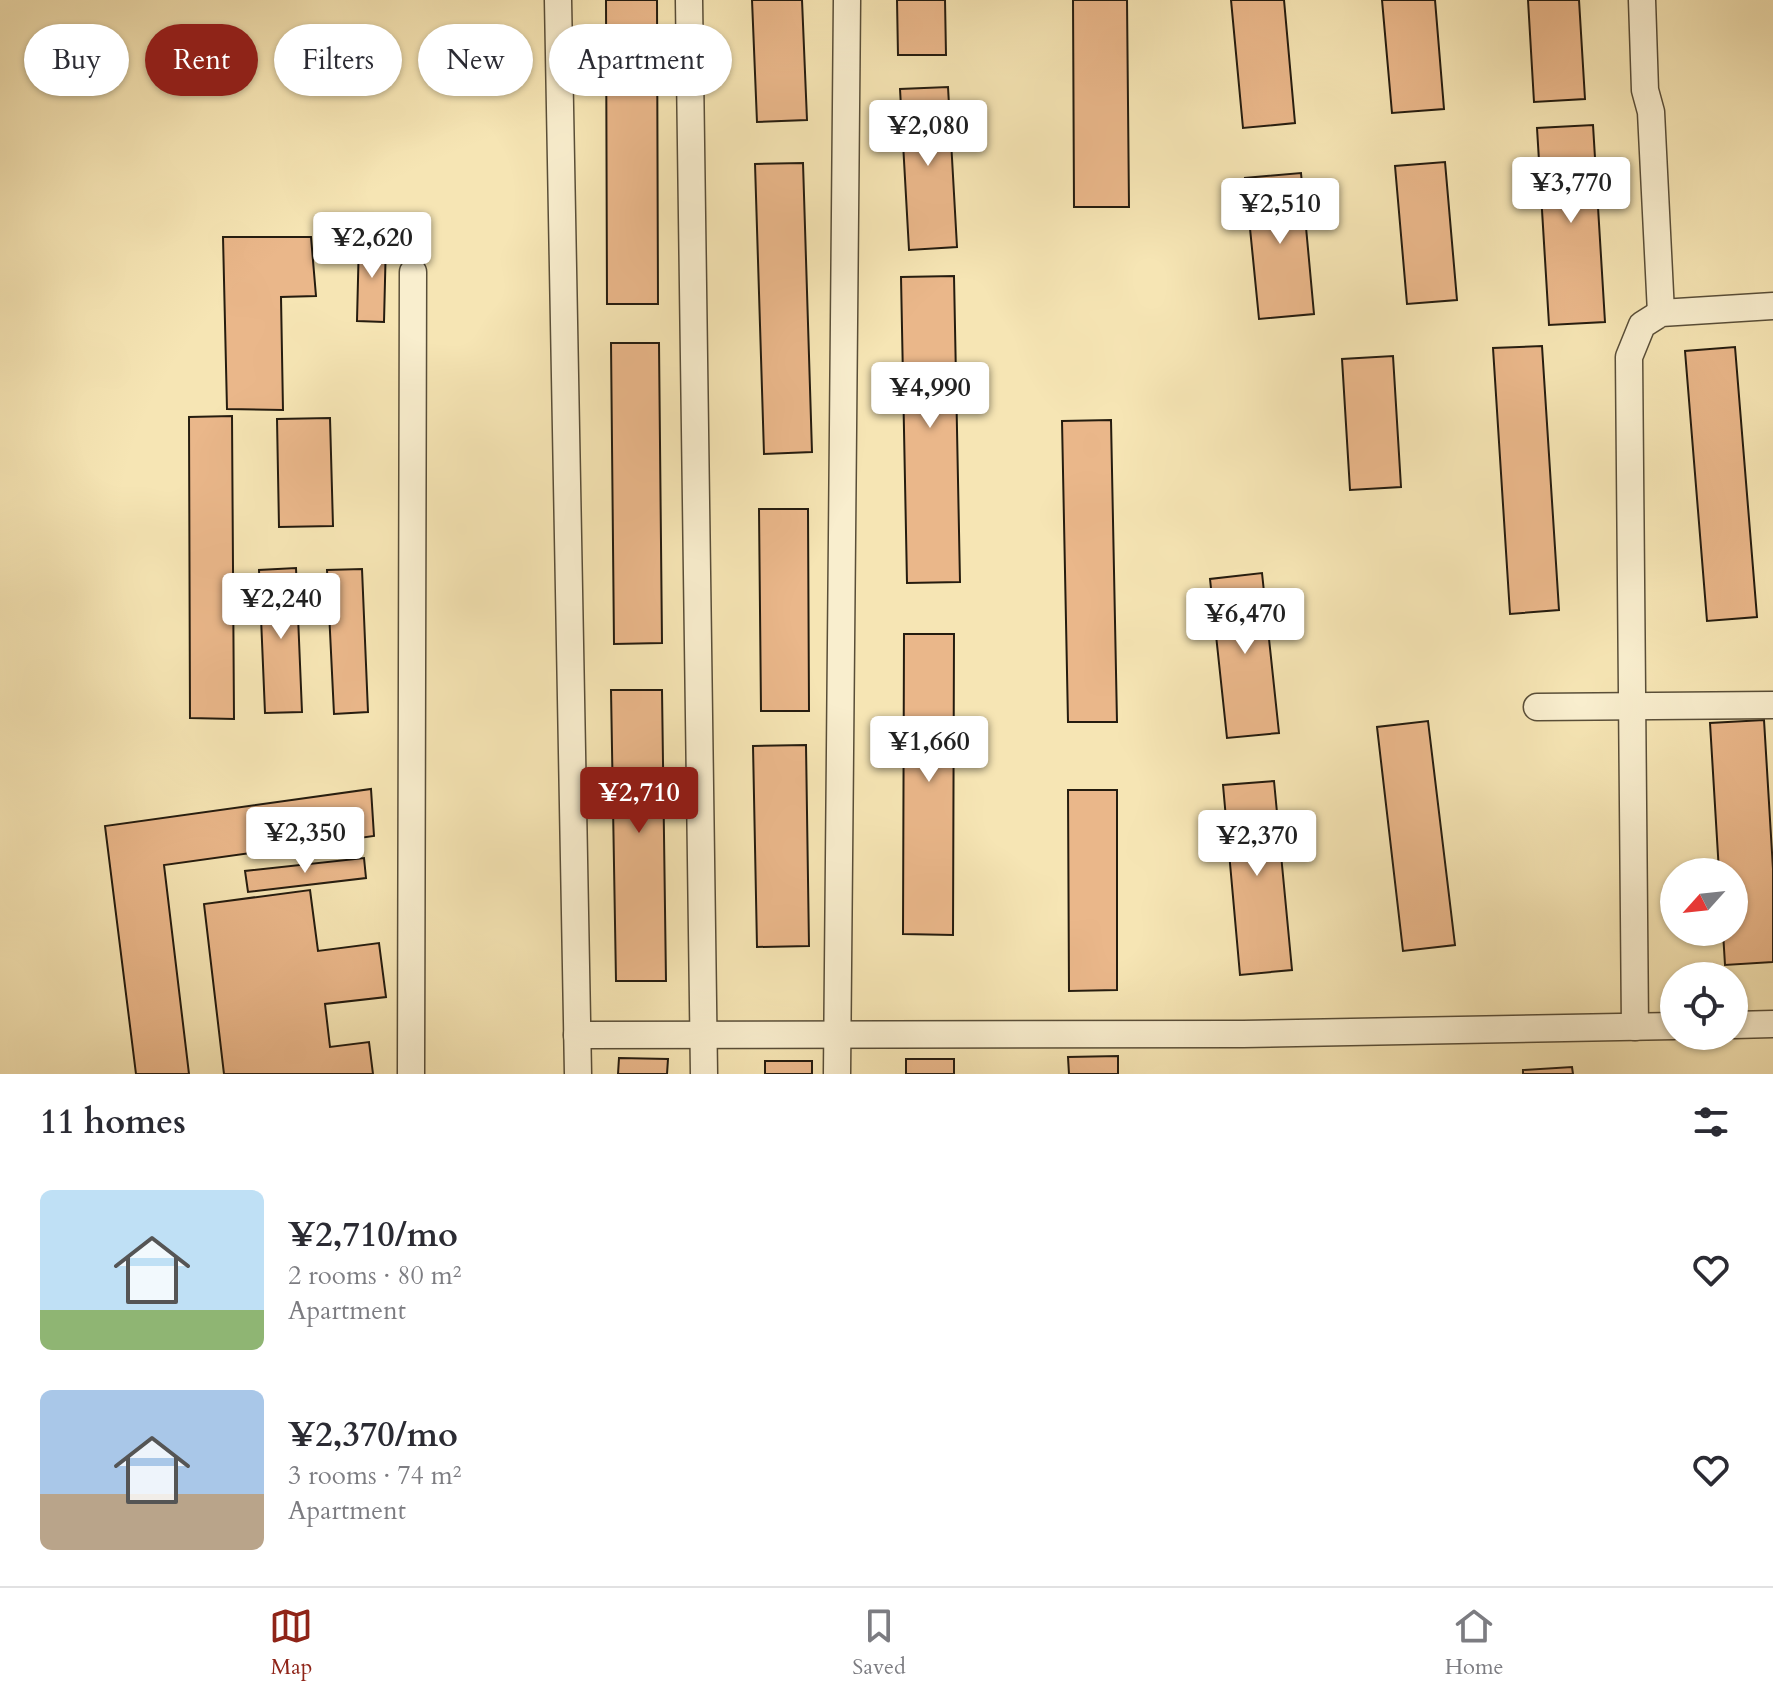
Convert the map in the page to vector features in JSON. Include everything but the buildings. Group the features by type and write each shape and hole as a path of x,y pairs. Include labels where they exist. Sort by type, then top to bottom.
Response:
{"street":[{"path":"558,0 578,1074"},
{"path":"689,0 704,1074"},
{"path":"837,1074 847,0"},
{"path":"1642,0 1645,90 1651,112 1661,313"},
{"path":"411,1074 413,272"},
{"path":"1635,1027 1629,357 1642,325 1661,313 1773,306"},
{"path":"1537,707 1773,705"},
{"path":"1748,1025 1773,1024"},
{"path":"577,1035 1243,1034 1660,1026"}]}
